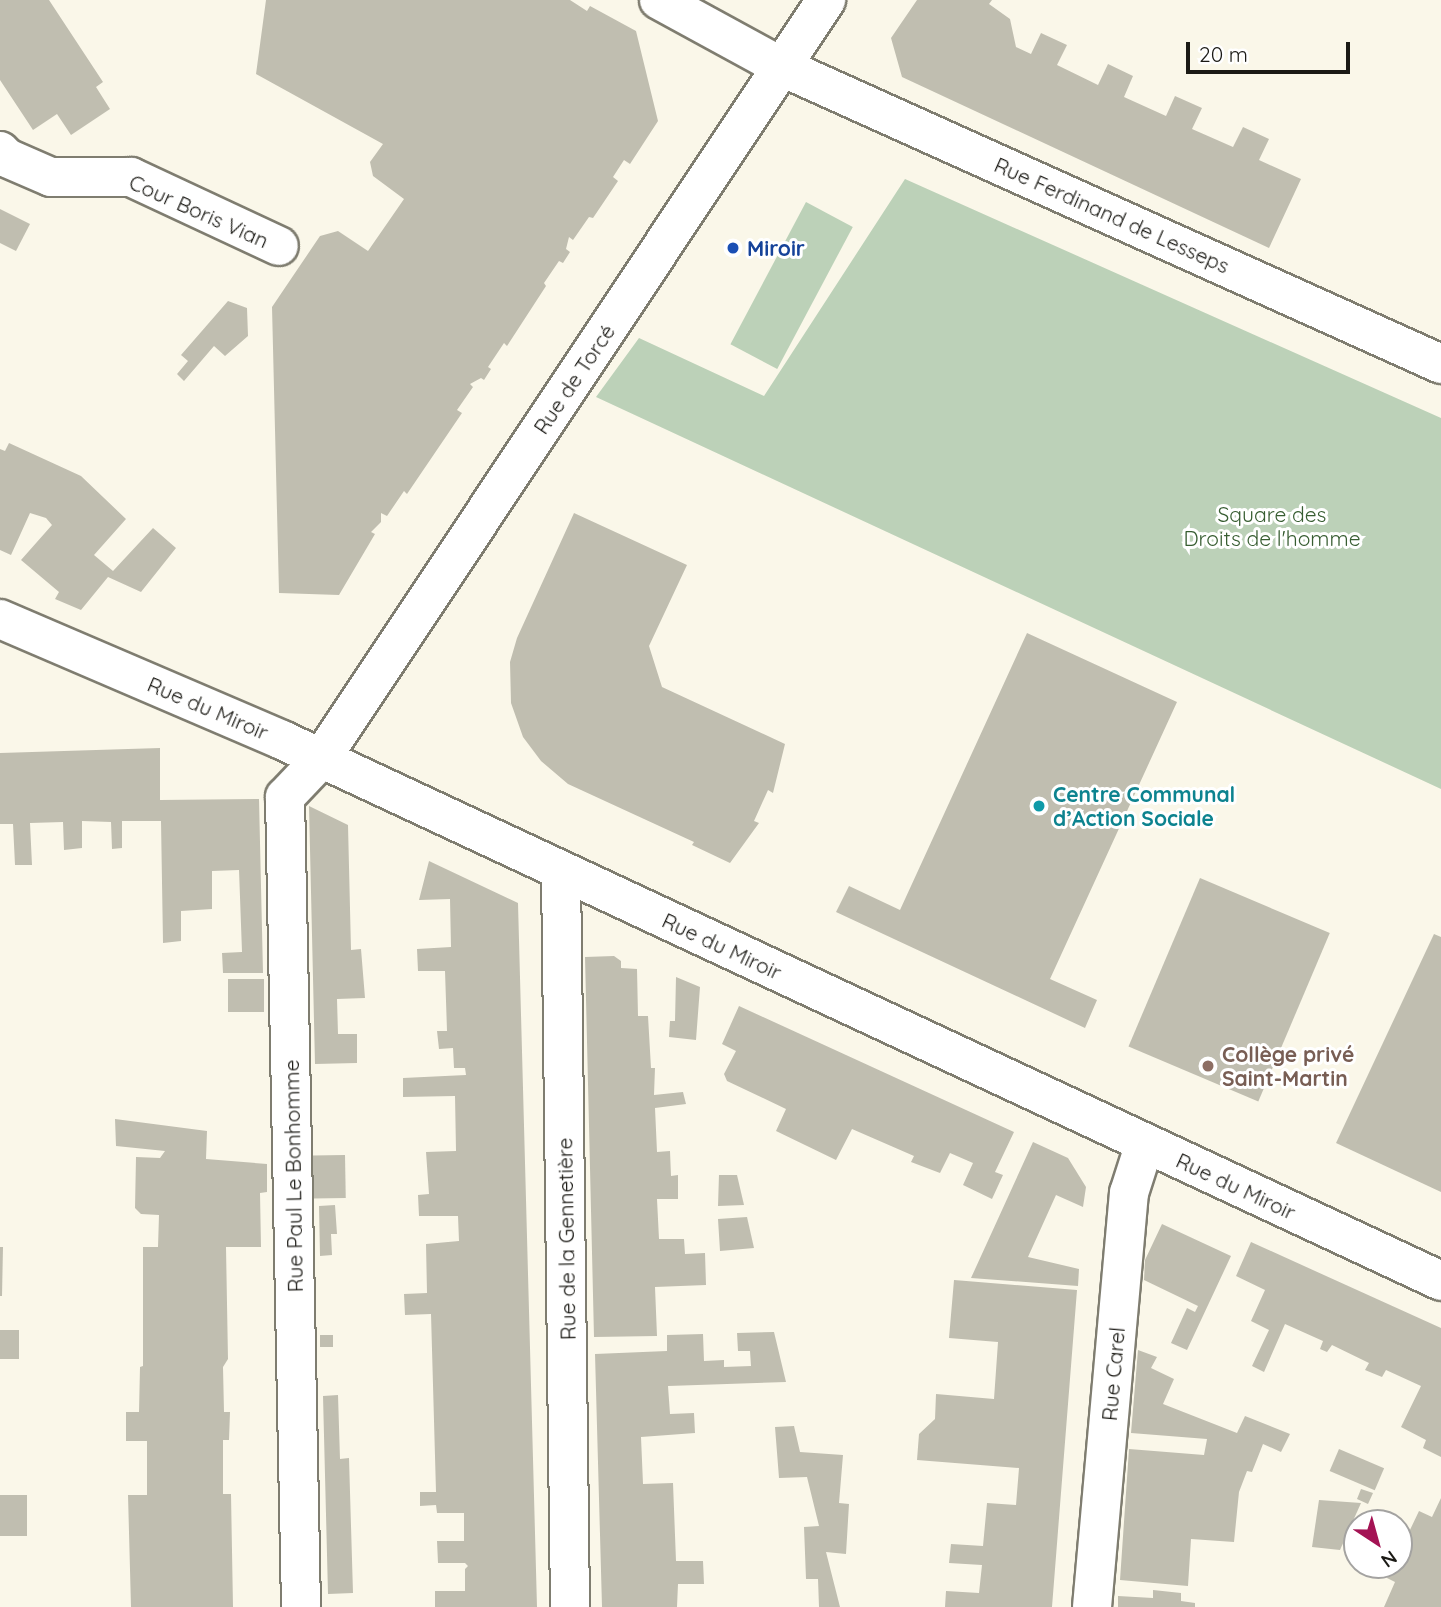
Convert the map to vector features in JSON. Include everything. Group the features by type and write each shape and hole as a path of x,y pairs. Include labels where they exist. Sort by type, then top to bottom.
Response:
{"street":[{"name":"Rue Ferdinand de Lesseps","path":"659,0 782,67 1441,364"},
{"name":"Rue de Torcé","path":"321,758 826,0"},
{"name":"Cour Boris Vian","path":"0,151 7,158 51,177 131,177 279,246"},
{"name":"Rue du Miroir","path":"0,619 321,758 1441,1281"},
{"name":"Rue Paul Le Bonhomme","path":"301,1607 285,797 321,758"},
{"name":"Rue de la Gennetière","path":"561,871 570,1607"},
{"name":"Rue Carel","path":"1092,1607 1129,1193 1145,1143"}],"green space":[{"name":"Square des Droits de l'homme","path":"905,179 1441,418 1441,789 596,397 639,338 764,396"},
{"path":"806,202 853,227 777,369 730,344"}],"building":[{"path":"0,0 49,0 103,82 96,87 110,109 71,135 57,114 33,130 0,80"},
{"path":"266,0 570,0 587,11 590,6 636,31 658,121 630,164 624,160 613,177 618,181 593,218 589,217 573,240 569,237 566,249 570,252 563,263 559,261 544,283 546,286 507,346 504,343 488,367 491,369 484,380 481,378 470,384 473,387 457,410 462,413 407,494 404,491 387,516 381,513 381,522 371,532 375,534 339,595 279,593 272,307 320,236 338,231 368,251 404,199 373,176 370,162 383,144 256,74"},
{"path":"917,0 992,0 989,4 1010,19 1016,47 1031,54 1041,33 1067,45 1057,65 1098,85 1108,64 1133,76 1124,97 1166,116 1175,96 1202,108 1192,129 1233,147 1243,127 1269,139 1259,160 1301,179 1269,248 902,77 891,38"},
{"path":"0,209 30,224 16,251 0,243"},
{"path":"228,301 247,308 248,336 225,356 214,346 184,381 177,374 188,361 181,355"},
{"path":"9,443 81,476 126,519 94,555 113,571 153,528 176,548 141,592 108,577 81,610 55,599 59,592 21,560 52,525 46,518 30,513 11,555 0,550 0,449 5,451"},
{"path":"574,513 687,565 649,646 662,687 785,744 773,793 768,790 754,821 759,823 730,863 692,845 694,842 568,784 541,761 523,737 511,703 510,662 517,638"},
{"name":"Centre Communal d’Action Sociale","path":"1027,633 1177,702 1050,979 1097,1000 1085,1028 836,912 849,886 900,910"},
{"path":"160,748 160,800 259,799 263,973 223,973 222,953 242,952 239,870 212,871 212,909 181,911 181,941 163,943 161,821 122,821 122,848 112,849 111,822 82,821 82,848 64,850 63,822 30,823 32,865 15,865 13,824 0,824 0,753"},
{"path":"309,806 348,825 351,950 361,949 365,998 337,999 338,1034 357,1034 357,1063 315,1064"},
{"path":"429,861 518,903 537,1607 435,1607 435,1591 465,1591 465,1569 468,1566 465,1563 438,1563 437,1541 464,1541 464,1513 437,1513 436,1505 420,1506 420,1492 436,1492 431,1314 405,1315 404,1294 427,1293 426,1244 459,1241 458,1216 419,1216 418,1195 429,1194 426,1152 456,1151 455,1096 403,1097 403,1078 466,1075 465,1068 454,1068 453,1048 439,1049 437,1031 447,1031 445,971 418,971 417,949 451,947 450,899 419,900"},
{"path":"1200,878 1330,933 1258,1102 1128,1046"},
{"path":"1434,934 1441,937 1441,1192 1336,1143"},
{"path":"614,956 621,961 621,968 637,969 638,1016 648,1016 651,1068 655,1068 654,1095 683,1092 686,1104 655,1108 657,1152 670,1151 671,1176 678,1175 678,1199 657,1199 659,1239 684,1239 685,1254 705,1253 706,1285 655,1287 657,1336 594,1337 585,957"},
{"path":"676,977 700,987 696,1040 669,1037 670,1021 675,1021"},
{"path":"228,979 264,979 264,1012 228,1012"},
{"path":"739,1006 1014,1132 995,1172 1003,1175 992,1199 963,1185 973,1163 950,1153 940,1173 911,1162 914,1156 852,1129 836,1160 776,1131 786,1109 727,1081 724,1074 736,1051 722,1044"},
{"path":"115,1119 207,1131 206,1159 267,1164 267,1192 260,1193 261,1247 226,1247 228,1359 223,1367 224,1412 230,1412 229,1440 223,1440 223,1494 231,1494 233,1607 131,1607 128,1495 147,1495 147,1441 126,1441 126,1412 139,1412 140,1367 143,1366 143,1247 158,1247 159,1215 141,1214 135,1208 136,1157 160,1158 165,1151 116,1146"},
{"path":"1033,1142 1068,1158 1086,1187 1083,1207 1056,1195 1028,1257 1079,1269 1078,1286 971,1278"},
{"path":"345,1155 346,1198 313,1199 312,1156"},
{"path":"719,1175 737,1175 744,1205 718,1206"},
{"path":"335,1205 337,1234 331,1234 332,1255 320,1256 319,1206"},
{"path":"747,1217 754,1248 720,1251 718,1219"},
{"path":"1162,1224 1231,1256 1187,1350 1171,1343 1187,1308 1195,1312 1198,1306 1144,1280 1145,1260"},
{"path":"1251,1242 1441,1328 1441,1457 1423,1448 1426,1440 1401,1427 1421,1386 1386,1370 1382,1377 1365,1370 1369,1363 1332,1345 1327,1352 1320,1349 1323,1341 1285,1324 1264,1372 1252,1366 1269,1330 1251,1321 1265,1290 1236,1276"},
{"path":"0,1247 3,1247 2,1296 0,1296"},
{"path":"954,1280 1077,1290 1052,1607 945,1607 946,1591 979,1593 982,1565 949,1563 951,1544 983,1546 987,1503 1016,1505 1019,1468 917,1460 919,1434 935,1419 936,1394 994,1399 998,1342 949,1338"},
{"path":"0,1330 19,1330 19,1359 0,1359"},
{"path":"774,1332 786,1382 668,1386 670,1414 694,1413 695,1433 641,1437 643,1484 673,1483 676,1561 703,1561 704,1584 678,1584 677,1607 602,1607 595,1354 667,1351 667,1335 703,1334 704,1361 724,1360 724,1367 751,1366 750,1351 738,1351 737,1333"},
{"path":"320,1335 333,1335 333,1347 320,1347"},
{"path":"1138,1350 1157,1357 1151,1368 1174,1379 1163,1404 1237,1433 1245,1416 1290,1434 1281,1452 1263,1444 1252,1472 1247,1471 1239,1492 1234,1542 1191,1539 1188,1586 1120,1580 1129,1449 1204,1455 1207,1439 1131,1433"},
{"path":"338,1395 340,1459 349,1458 353,1593 328,1594 323,1396"},
{"path":"794,1426 800,1452 843,1455 839,1503 849,1504 846,1554 826,1552 840,1607 819,1607 818,1579 806,1579 804,1527 819,1526 807,1477 779,1478 775,1427"},
{"path":"1339,1449 1384,1468 1375,1490 1330,1471"},
{"path":"1361,1489 1373,1493 1368,1504 1357,1499"},
{"path":"0,1495 27,1495 27,1536 0,1536"},
{"path":"1441,1498 1441,1607 1384,1607 1395,1582 1389,1579 1413,1579 1413,1524 1419,1511 1432,1517"},
{"path":"1319,1500 1361,1503 1358,1509 1343,1509 1343,1543 1340,1550 1312,1547"},
{"path":"1153,1590 1181,1593 1181,1601 1195,1603 1195,1607 1118,1607 1118,1596 1153,1598"}],"place":[{"name":"Miroir","path":"733,248"},
{"name":"Centre Communal d’Action Sociale","path":"1039,806"},
{"name":"Collège privé Saint-Martin","path":"1208,1066"}]}
